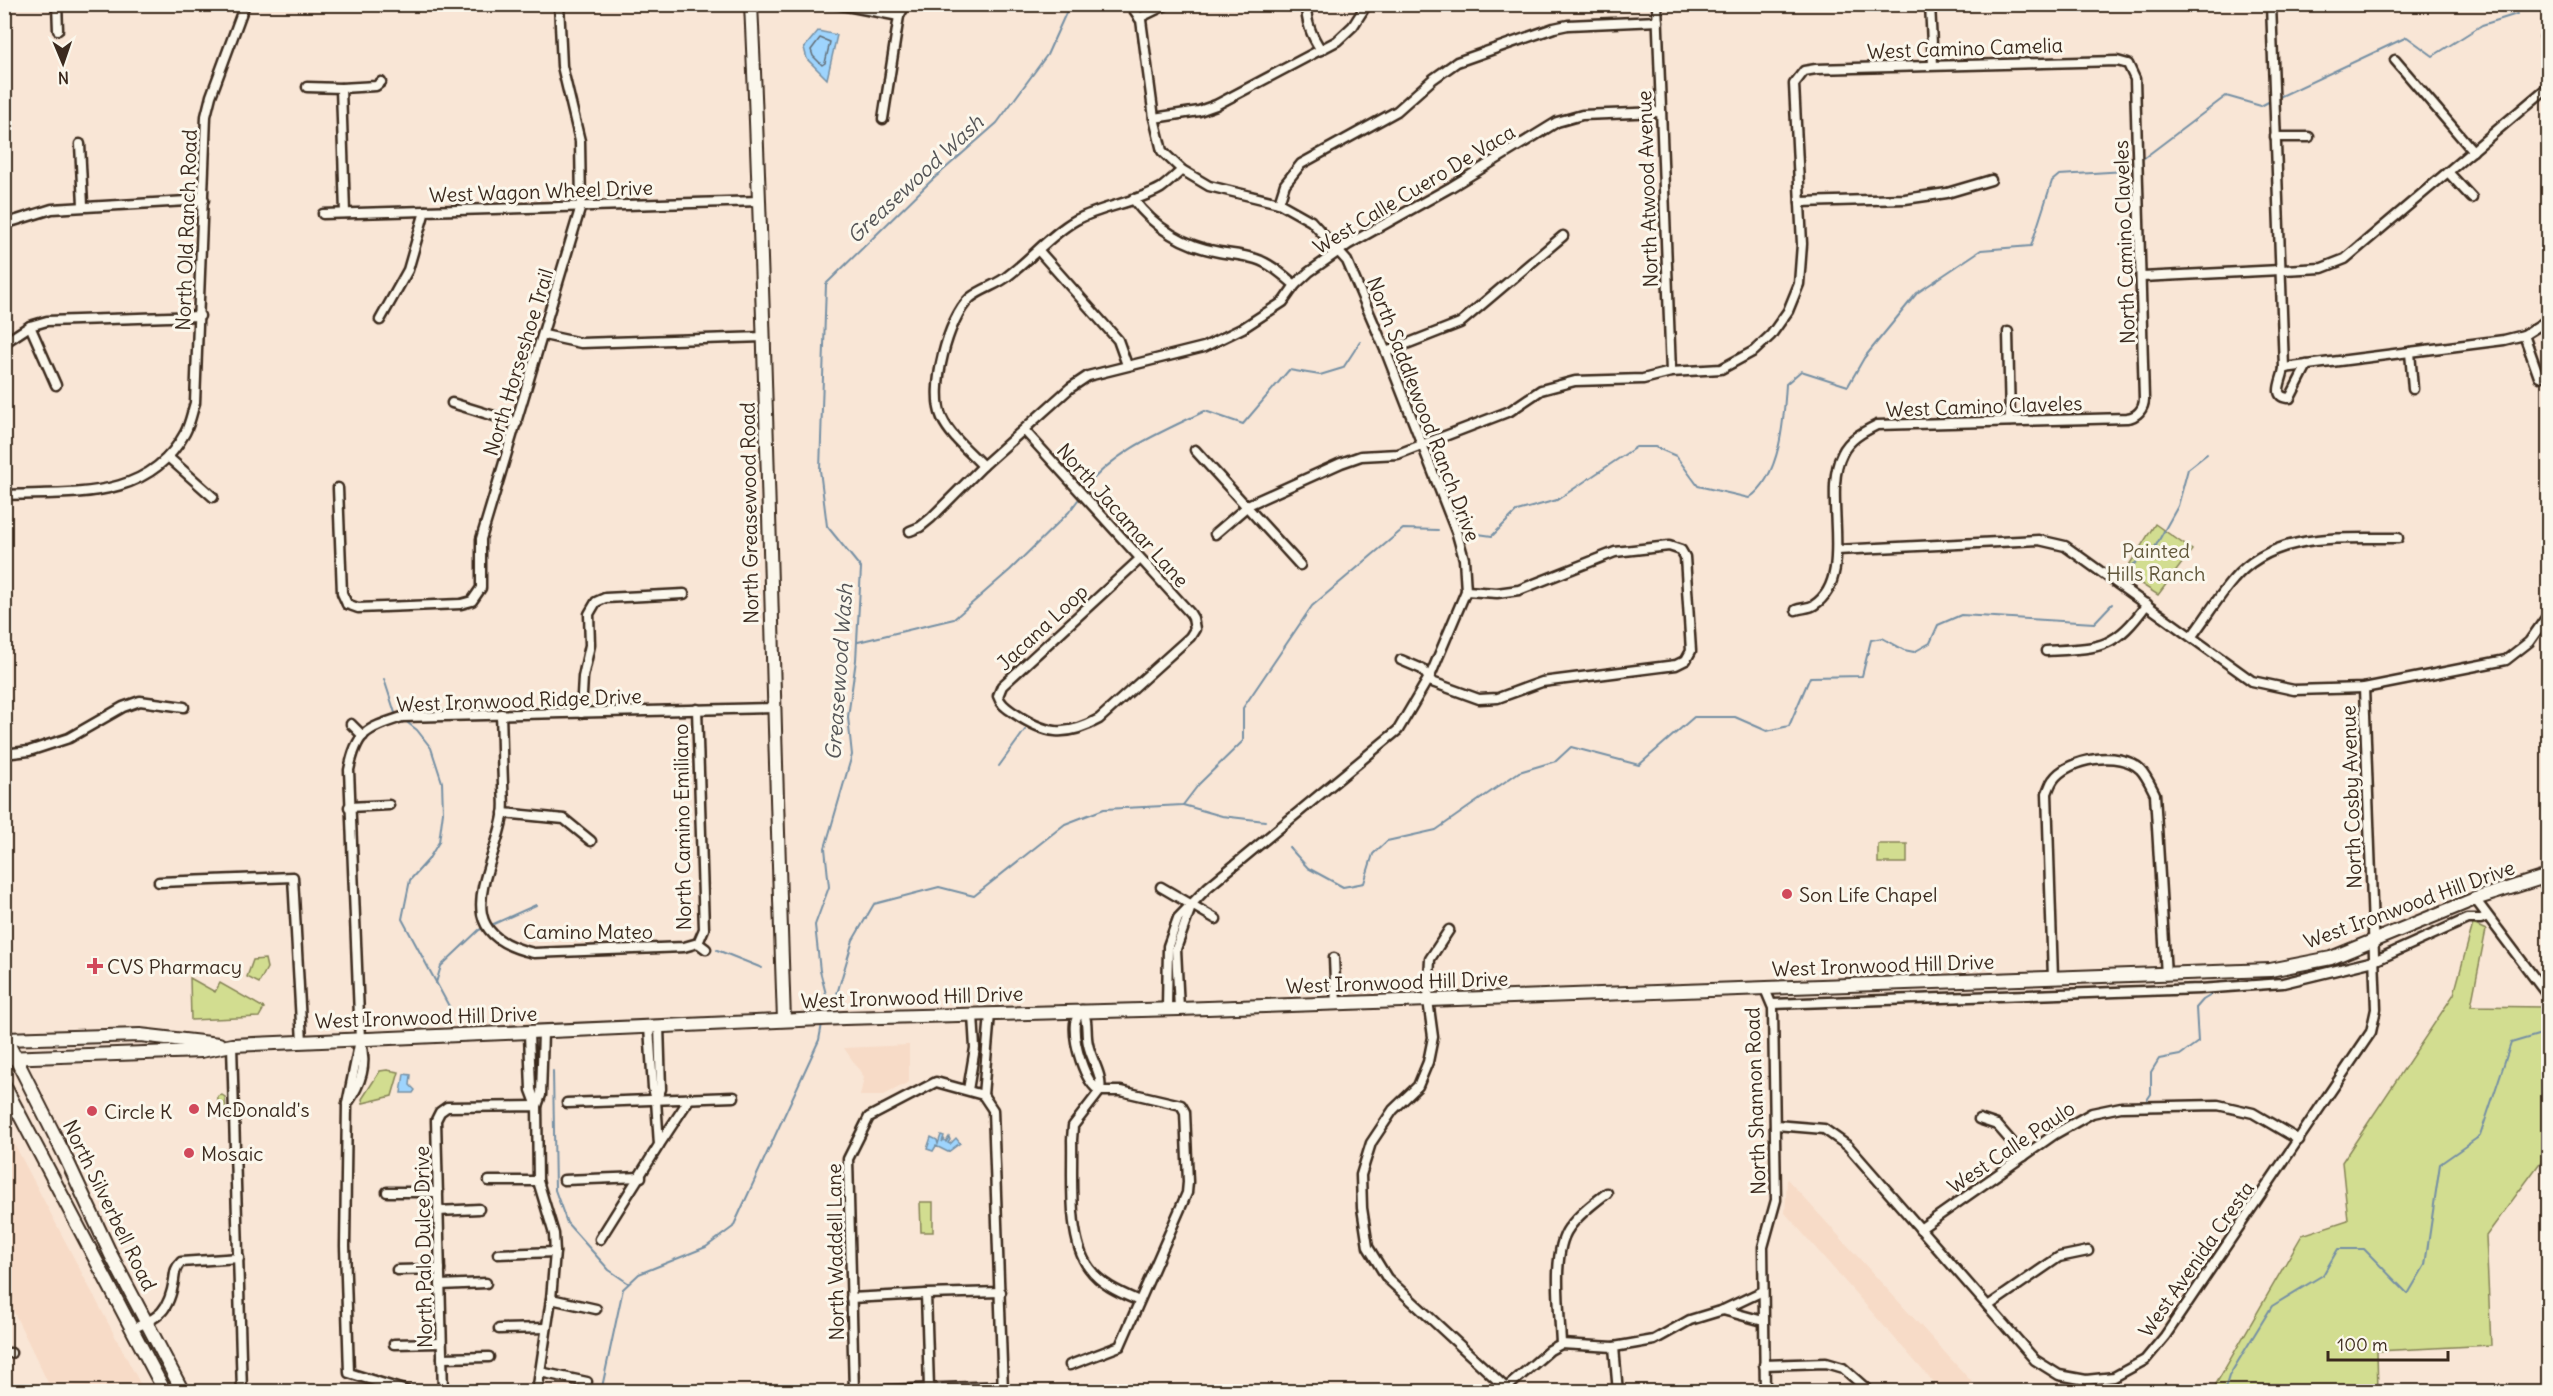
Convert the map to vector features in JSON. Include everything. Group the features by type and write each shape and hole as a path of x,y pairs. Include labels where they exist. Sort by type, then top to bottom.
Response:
{"street":[{"path":"57,4 58,30"},
{"name":"North Old Ranch Road","path":"4,495 92,492 115,488 139,478 168,457 186,432 195,403 206,116 211,96 245,4"},
{"name":"North Horseshoe Trail","path":"338,488 344,607 461,604 477,600 481,588 481,540 581,206 580,141 562,66 559,4"},
{"name":"North Greasewood Road","path":"750,4 760,201 773,708 784,1020"},
{"path":"836,4 899,16"},
{"path":"883,119 899,16 906,4"},
{"name":"North Saddlewood Ranch Drive","path":"1130,4 1139,18 1154,118 1162,151 1182,170 1209,186 1279,203 1311,221 1339,251 1359,284 1457,534 1464,559 1466,591 1429,678 1398,730 1208,887 1178,918 1172,928 1168,946 1173,1009"},
{"path":"1139,18 1168,4"},
{"path":"1306,4 1306,16 1311,35 1321,50"},
{"path":"1154,118 1199,111 1216,105 1321,50 1346,34 1367,4"},
{"name":"North Atwood Avenue","path":"1657,4 1671,372"},
{"path":"1930,4 1933,65"},
{"path":"2271,4 2284,368 2278,388 2279,394 2284,398 2290,398 2307,365"},
{"path":"1279,203 1285,183 1301,164 1397,111 1433,79 1457,62 1568,25 1658,21"},
{"path":"2395,60 2473,151"},
{"name":"West Camino Camelia","path":"1800,202 1794,84 1798,74 1816,69 1933,65 2117,61 2131,63"},
{"name":"North Camino Claveles","path":"2131,63 2135,79 2142,277 2144,399 2139,416"},
{"path":"307,87 376,86 381,82"},
{"path":"2142,277 2322,268 2345,259 2548,87"},
{"path":"341,88 345,213"},
{"name":"West Calle Cuero De Vaca","path":"910,531 920,527 931,518 983,466 1070,388 1088,376 1204,347 1243,328 1282,302 1309,272 1339,251 1378,226 1451,187 1557,122 1582,115 1661,112"},
{"path":"2275,137 2309,136"},
{"path":"80,144 83,205"},
{"path":"983,466 947,427 941,417 937,384 955,321 963,306 983,289 1006,278 1040,251 1052,238 1077,220 1161,187 1182,170"},
{"path":"2448,172 2472,198"},
{"path":"1215,534 1248,506 1341,463 1361,456 1398,454 1510,411 1541,390 1575,381 1643,379 1671,372 1721,369 1754,351 1771,335 1788,311 1799,284 1802,244 1800,202 1905,199 1947,193 1991,180"},
{"path":"1133,199 1160,228 1180,241 1219,252 1257,259 1275,268 1295,285"},
{"path":"4,224 52,209 83,205 204,200"},
{"name":"West Wagon Wheel Drive","path":"323,214 760,201"},
{"path":"380,320 408,270 425,211"},
{"path":"1386,352 1461,323 1563,236"},
{"path":"1040,251 1118,340 1127,365"},
{"path":"4,342 30,326 56,320 200,316"},
{"path":"2284,368 2504,340 2524,335 2548,320"},
{"path":"30,326 56,385"},
{"path":"2008,332 2010,421"},
{"path":"544,335 580,343 764,337"},
{"path":"2524,335 2540,377"},
{"path":"2410,352 2413,389"},
{"path":"452,403 517,423"},
{"name":"West Camino Claveles","path":"1796,610 1814,605 1830,587 1837,550 1834,483 1841,455 1856,436 1877,425 2139,416"},
{"name":"North Jacamar Lane","path":"1023,430 1190,613 1195,624"},
{"path":"1195,450 1300,565"},
{"path":"168,457 213,497"},
{"path":"2192,636 2234,578 2255,559 2282,546 2305,540 2398,538"},
{"path":"1837,550 2039,540 2065,546 2252,681 2294,690 2364,688 2506,660 2529,642 2548,615"},
{"path":"1401,660 1422,669 1432,682 1465,696 1479,699 1498,698 1542,682 1689,662 1691,643 1684,549 1670,546 1615,552 1519,590 1497,593 1466,591"},
{"name":"Jacana Loop","path":"1140,559 1002,686 995,696 1002,705 1035,727 1063,731 1088,725 1099,719 1190,637 1195,624"},
{"path":"581,713 584,676 590,645 591,601 605,598 684,594"},
{"path":"2046,651 2103,646 2124,634 2147,604"},
{"name":"North Cosby Avenue","path":"2364,688 2373,942"},
{"path":"4,754 29,751 69,738 123,706 140,701 184,707"},
{"name":"West Ironwood Ridge Drive","path":"363,736 371,727 402,717 773,708"},
{"name":"North Camino Emiliano","path":"697,709 704,929 698,943"},
{"name":"Camino Mateo","path":"501,714 503,813 496,848 483,879 480,895 481,911 488,928 513,948 534,952 684,947 698,943"},
{"path":"351,724 363,736 354,746 349,770 360,1040 347,1104 345,1246 349,1373 410,1392"},
{"path":"2053,978 2047,793 2054,778 2073,767 2093,759 2116,758 2140,769 2155,794 2166,975"},
{"path":"349,807 389,805"},
{"path":"503,813 564,819 591,840"},
{"name":"West Ironwood Hill Drive","path":"10,1058 201,1051 232,1045 804,1019 1336,1004 2271,970 2331,958 2475,899 2548,876"},
{"path":"159,882 293,877 302,1042"},
{"path":"1161,887 1216,919"},
{"path":"2475,899 2548,996"},
{"name":"West Ironwood Hill Drive","path":"1772,1004 2257,986 2283,983 2374,960 2467,920 2487,916"},
{"path":"1449,930 1430,959 1428,1000 1433,1037 1426,1066 1418,1086 1393,1110 1371,1143 1361,1175 1362,1208 1368,1247 1387,1278 1504,1390 1550,1350 1561,1344 1614,1347 1654,1340 1690,1320 1723,1310 1763,1291"},
{"name":"West Avenida Cresta","path":"1776,1125 1824,1129 1848,1146 2035,1360 2059,1375 2086,1380 2114,1377 2145,1360 2165,1336 2371,1032 2376,1009 2373,942"},
{"path":"698,943 706,949"},
{"path":"1334,958 1336,1004"},
{"name":"North Shannon Road","path":"1765,989 1772,1004 1776,1125 1776,1200 1762,1247 1765,1392"},
{"path":"1082,1010 1087,1018 1088,1044 1101,1082 1098,1094 1073,1126 1075,1232 1088,1268 1115,1290 1139,1301"},
{"path":"854,1391 929,1388 1003,1389 993,1110 983,1095 990,1014"},
{"path":"968,1090 975,1048 973,1015"},
{"path":"654,1026 653,1088 656,1100 658,1145"},
{"path":"537,1106 541,1095 543,1032"},
{"path":"529,1033 531,1090 537,1106 538,1181 554,1234 555,1252 551,1299 537,1392"},
{"name":"West Ironwood Hill Drive","path":"5,1038 140,1035 232,1045"},
{"name":"North Silverbell Road","path":"5,1038 10,1058 68,1162 111,1255 183,1392"},
{"path":"232,1045 242,1392"},
{"name":"North Waddell Lane","path":"854,1391 848,1159 869,1118 936,1082 983,1095"},
{"name":"North Silverbell Road","path":"4,1085 165,1392"},
{"path":"1070,1365 1117,1349 1131,1325 1139,1301 1186,1193 1185,1112 1181,1105 1121,1091 1098,1094"},
{"path":"567,1103 734,1097"},
{"path":"600,1239 690,1098"},
{"name":"West Calle Paulo","path":"1920,1229 2055,1134 2092,1113 2121,1107 2218,1105 2253,1113 2299,1140"},
{"name":"North Palo Dulce Drive","path":"442,1392 436,1120 440,1112 447,1107 537,1106"},
{"path":"1979,1119 1997,1125 2024,1156"},
{"path":"564,1180 641,1177"},
{"path":"489,1180 538,1181"},
{"path":"61,1192 68,1192 75,1196 90,1228 111,1255"},
{"path":"387,1192 438,1192"},
{"path":"1561,1344 1558,1265 1560,1246 1568,1229 1607,1193"},
{"path":"438,1211 479,1209"},
{"path":"1988,1306 2059,1257 2088,1251"},
{"path":"498,1254 555,1252"},
{"path":"132,1329 147,1323 166,1307 176,1267 181,1262 239,1258"},
{"path":"397,1270 440,1269"},
{"path":"440,1285 486,1283"},
{"path":"851,1298 1001,1292"},
{"path":"926,1294 929,1388"},
{"path":"551,1299 596,1309"},
{"path":"1723,1310 1763,1321"},
{"path":"500,1329 546,1328"},
{"path":"394,1344 441,1343"},
{"path":"1614,1347 1618,1392"},
{"path":"442,1358 489,1357"},
{"path":"1764,1365 1826,1363 1843,1368 1870,1392"},
{"path":"540,1372 587,1382"}],"shaded area":[{"path":"909,1045 909,1082 882,1096 860,1096 864,1077 844,1048"},
{"path":"4,1124 144,1391 52,1391 5,1294"},
{"path":"1787,1179 1980,1391 1941,1391 1785,1213"}],"green space":[{"name":"Painted Hills Ranch","path":"2155,524 2192,550 2158,595 2124,573"},
{"path":"1878,844 1907,844 1907,863 1878,863"},
{"path":"2473,924 2486,930 2471,1006 2543,1007 2548,1015 2548,1152 2486,1236 2491,1345 2377,1351 2378,1391 2212,1391 2302,1235 2348,1220 2342,1162 2454,994"},
{"path":"265,959 267,968 259,983 247,977 253,960"},
{"path":"190,978 215,992 220,983 264,1008 259,1017 191,1020"},
{"path":"380,1071 399,1072 392,1096 363,1103 362,1099"},
{"path":"218,1096 225,1097 226,1114 217,1117"},
{"path":"920,1202 933,1202 933,1232 921,1232"}],"water":[{"path":"818,31 837,35 827,79 807,59 804,48"},
{"path":"404,1074 411,1075 410,1085 415,1090 413,1093 401,1093"},
{"path":"941,1135 944,1136 942,1142 944,1139 946,1142 949,1137 948,1143 950,1144 956,1138 960,1143 948,1152 936,1146 933,1151 927,1149 931,1137 937,1140 938,1144"}],"waterway":[{"name":"Greasewood Wash","path":"824,1015 827,998 820,971 815,925 829,887 825,848 852,755 848,717 856,660 861,568 827,526 820,470 826,284 931,181 997,123 1047,55 1070,4"},
{"path":"2277,98 2407,37 2433,56 2482,25 2517,14"},
{"path":"2140,161 2226,96 2261,106 2272,100"},
{"path":"1478,534 1492,536 1517,511 1557,500 1636,447 1655,447 1676,456 1698,486 1749,498 1760,488 1774,462 1782,429 1786,384 1801,371 1848,386 1864,358 1917,293 1981,250 2031,246 2052,181 2059,175 2126,171 2135,164"},
{"path":"1085,489 1124,453 1156,434 1205,411 1243,424 1289,370 1320,375 1343,368 1360,342"},
{"path":"2130,567 2154,549 2178,506 2188,469 2207,454"},
{"path":"858,642 954,619 1010,570 1069,512 1078,500"},
{"path":"831,1014 853,940 874,904 939,887 974,896 1065,824 1104,809 1183,805 1199,784 1243,741 1243,708 1312,606 1403,529 1438,530"},
{"path":"1289,847 1308,868 1343,887 1364,883 1373,854 1387,841 1436,830 1519,772 1556,761 1571,747 1639,765 1694,717 1735,717 1767,731 1789,726 1810,677 1862,676 1871,640 1882,638 1904,650 1914,652 1930,643 1938,625 1961,615 2094,623 2112,604"},
{"path":"384,679 397,715"},
{"path":"404,720 417,730 431,748 442,782 443,812 439,842 428,860 410,880 402,919 451,1010"},
{"path":"999,766 1025,730"},
{"path":"1183,805 1222,816 1265,821"},
{"path":"489,926 536,905"},
{"path":"436,983 441,966 479,930 484,928"},
{"path":"717,950 762,968"},
{"path":"2147,1100 2151,1094 2151,1072 2159,1059 2180,1055 2198,1042 2196,1008 2213,994"},
{"name":"Greasewood Wash","path":"601,1392 623,1289 639,1274 706,1247 733,1227 819,1040 822,1024"},
{"path":"2224,1392 2229,1376 2272,1306 2323,1275 2338,1249 2364,1249 2408,1294 2425,1265 2440,1164 2480,1136 2511,1043 2548,1032"},
{"path":"553,1071 555,1190 567,1223 609,1270 628,1283"}],"place":[{"name":"Son Life Chapel","path":"1787,894"},
{"name":"CVS Pharmacy","path":"95,966"},
{"name":"McDonald's","path":"194,1109"},
{"name":"Circle K","path":"92,1111"},
{"name":"Mosaic","path":"189,1153"}]}
